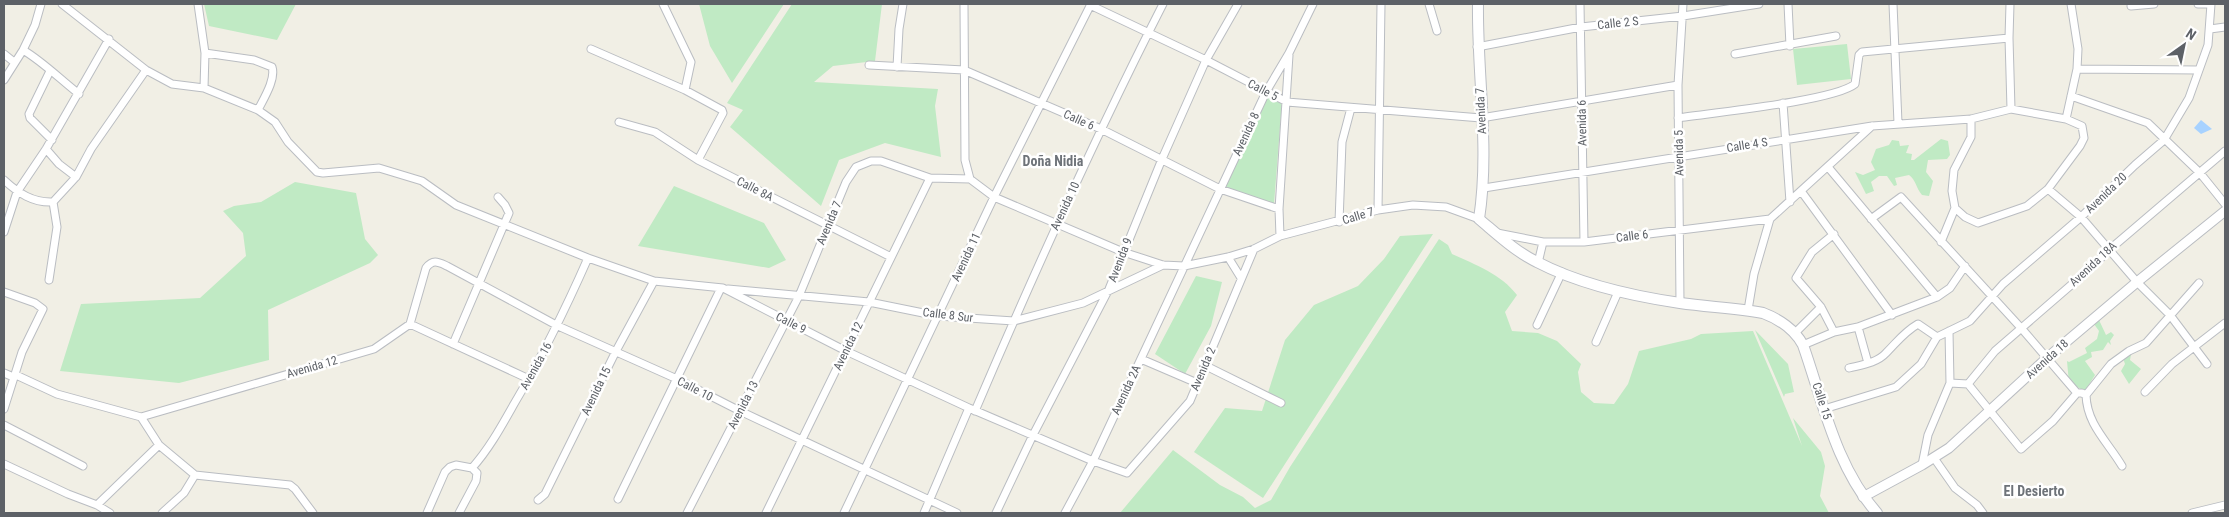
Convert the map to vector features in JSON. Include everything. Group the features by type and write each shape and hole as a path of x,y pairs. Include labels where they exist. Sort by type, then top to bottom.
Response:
{"main road":[{"name":"Avenida 7","path":"1478,4 1484,188 1479,219"},
{"name":"Calle 7","path":"1479,219 1494,232 1538,262 1618,292 1680,303 1748,310"},
{"name":"Calle 15","path":"1748,310 1770,316 1795,333 1803,345 1843,459 1863,497 1878,513"}],"street":[{"path":"4,80 23,50 35,24 41,4"},
{"path":"62,4 146,70 172,84 204,88 258,110 273,72 272,67 254,60 206,52"},
{"path":"198,4 206,52 204,88"},
{"path":"663,4 691,62 685,90"},
{"path":"897,67 902,4"},
{"path":"930,178 970,179 965,160 964,4"},
{"name":"Calle 5","path":"1090,4 1206,60 1287,102 1481,118 1678,85"},
{"name":"Avenida 11","path":"844,513 994,197 1090,4"},
{"name":"Avenida 10","path":"924,513 1101,130 1163,4"},
{"name":"Avenida 9","path":"996,513 1033,435 1109,289 1162,159 1206,60 1238,4"},
{"name":"Avenida 8","path":"1184,266 1266,92 1290,53 1313,4"},
{"path":"1378,210 1381,110 1381,4"},
{"path":"1429,4 1437,31"},
{"name":"Avenida 6","path":"1580,4 1584,242"},
{"name":"Avenida 5","path":"1680,303 1678,85 1683,16 1682,4"},
{"name":"Calle 2 S","path":"1478,47 1580,27 1683,16 1759,4"},
{"path":"1788,4 1790,46"},
{"path":"1893,4 1898,123"},
{"path":"1955,208 1965,217 1978,223 2027,206 2048,189 2084,138 2082,126 2066,119 2011,109 2010,4"},
{"path":"2131,6 2154,4"},
{"path":"2198,4 2210,4"},
{"name":"Avenida 20","path":"1937,337 1970,321 2003,284 2081,217 2164,140 2189,98 2208,45 2210,4"},
{"path":"2066,119 2077,70 2078,48 2072,5"},
{"path":"2210,29 2225,27"},
{"path":"1735,54 1790,46 1836,36"},
{"path":"1678,118 1841,91 1851,87 1857,78 1860,53 2009,38"},
{"path":"4,232 17,192 52,140 110,40"},
{"path":"591,49 719,107 723,113 698,160"},
{"path":"23,50 79,94"},
{"path":"1280,236 1279,209 1290,53"},
{"path":"4,54 14,62"},
{"name":"Calle 6","path":"870,65 964,70 1101,130 1220,189 1279,209"},
{"path":"4,180 17,192 42,202 53,202 76,177 91,150 146,70"},
{"path":"2077,70 2198,70"},
{"path":"50,71 29,114 30,118 52,140"},
{"path":"2071,96 2148,123 2200,172 2225,204"},
{"path":"1783,102 1790,202"},
{"path":"1339,222 1342,142 1351,108"},
{"name":"Calle 4 S","path":"1484,188 1872,126 1970,120 2011,109"},
{"name":"Calle 9","path":"258,110 275,122 288,142 317,172 379,168 422,181 456,205 504,226 588,258 654,281 722,288 846,351 972,410 1093,461 1127,473"},
{"path":"1941,242 1955,208 1952,191 1954,170 1972,137 1970,120"},
{"name":"Calle 8A","path":"619,122 655,132 698,160 891,257"},
{"path":"1748,310 1754,274 1770,220 1872,126"},
{"path":"46,149 59,164 76,177"},
{"name":"Avenida 18A","path":"1968,384 1995,351 2225,151"},
{"name":"Avenida 7","path":"799,296 846,182 856,167 871,161 881,161 930,178"},
{"path":"1828,167 1936,297"},
{"name":"Avenida 12","path":"766,513 930,178"},
{"name":"Calle 7","path":"970,179 994,197 1123,252 1163,265 1184,266 1228,257 1254,249 1280,236 1339,222 1378,210 1413,205 1446,207 1479,219"},
{"path":"2048,189 2081,217 2136,282 2170,315 2207,364"},
{"path":"1801,191 1892,315"},
{"path":"1870,219 1901,197 1941,242 1966,266 2048,358 2077,394"},
{"path":"452,344 509,213 505,205 498,198"},
{"path":"49,280 57,226 53,202"},
{"name":"Avenida 18","path":"1863,497 1949,448 1992,411 2048,358 2136,282 2225,211"},
{"name":"Calle 6","path":"1494,232 1543,242 1584,242 1770,220"},
{"path":"1834,234 1812,252 1796,278 1821,307 1834,332"},
{"path":"1538,262 1543,242"},
{"name":"Avenida 2","path":"1127,473 1190,401 1254,249"},
{"path":"1228,257 1241,278"},
{"name":"Avenida 16","path":"472,468 486,452 529,379 558,326 588,258"},
{"name":"Calle 10","path":"410,324 426,268 435,261 558,326 677,379 929,502 957,513"},
{"name":"Calle 8 Sur","path":"722,288 869,302 938,316 1014,321 1083,303 1163,265"},
{"name":"Avenida 2A","path":"1065,513 1093,461 1184,266"},
{"path":"1803,345 1834,332 1858,327 1892,315 1936,297 1950,288 1966,266"},
{"path":"1537,325 1562,272"},
{"name":"Avenida 15","path":"538,500 545,494 616,351 654,281"},
{"path":"2122,466 2093,426 2088,414 2086,396 2111,364 2129,351 2141,347 2199,283"},
{"path":"618,499 722,288"},
{"path":"4,292 36,303 43,309 9,376 4,409"},
{"path":"1596,342 1618,292"},
{"name":"Avenida 13","path":"687,513 799,296"},
{"path":"1795,333 1821,307"},
{"path":"2145,392 2172,364 2225,323"},
{"path":"410,324 529,379"},
{"name":"Avenida 12","path":"141,417 374,349 410,324"},
{"path":"1824,409 1896,387 1921,364 1937,337 1918,324 1907,330 1885,354 1868,363 1849,368"},
{"path":"1858,327 1868,363"},
{"path":"1922,465 1928,435 1950,383 1949,331"},
{"path":"1141,358 1197,383"},
{"path":"1204,365 1281,402"},
{"path":"9,376 57,394 141,417 160,445 195,475 290,485 295,488 312,513"},
{"path":"1950,383 1968,384 1992,411 2021,449 2053,421 2077,394 2082,393 2086,396"},
{"path":"4,425 83,466"},
{"path":"97,505 160,445"},
{"path":"1934,458 1955,488 1970,499 1983,513"},
{"path":"4,464 97,505 110,513"},
{"path":"427,513 445,472 456,466 472,468 477,473 476,481 459,513"},
{"path":"162,513 184,493 195,475"},
{"path":"2192,513 2225,505"}],"green space":[{"path":"204,4 296,4 277,40 209,26"},
{"path":"699,4 784,4 732,83 710,46"},
{"path":"792,4 882,4 875,61 833,66 814,82 938,89 935,106 941,157 885,143 839,160 821,206 730,127 743,110 727,103"},
{"path":"1847,44 1851,79 1797,85 1793,49"},
{"path":"1266,94 1282,102 1274,204 1223,187"},
{"path":"1941,139 1948,141 1950,155 1947,159 1928,160 1926,172 1933,181 1929,196 1922,195 1909,175 1895,178 1897,185 1894,186 1887,176 1879,176 1871,182 1874,191 1866,194 1855,172 1863,175 1875,170 1871,162 1876,149 1889,145 1892,140 1899,141 1900,146 1909,145 1906,153 1912,154 1911,160 1914,160"},
{"path":"295,182 356,193 365,239 378,255 370,263 268,310 269,360 179,383 60,371 81,304 200,298 246,256 243,233 223,211 234,206 261,202"},
{"path":"674,186 764,223 786,260 769,268 638,246"},
{"path":"1433,234 1263,498 1194,452 1225,408 1262,411 1285,340 1314,305 1358,286 1384,259 1400,236"},
{"path":"1439,239 1448,245 1452,254 1488,271 1511,288 1517,295 1505,312 1512,331 1538,333 1557,341 1581,364 1578,372 1581,392 1594,403 1614,404 1628,384 1639,351 1691,339 1701,334 1753,331 1802,446 1793,418 1821,452 1825,466 1820,496 1829,513 1120,513 1173,450 1220,485 1243,497 1255,508 1271,500 1290,467"},
{"path":"1196,276 1222,282 1211,326 1185,374 1155,354"},
{"path":"2099,320 2106,335 2111,332 2114,335 2110,341 2111,345 2108,342 2103,350 2091,352 2092,357 2085,361 2095,375 2085,391 2069,383 2067,361 2069,362 2087,353 2085,348 2097,339 2099,331 2094,324"},
{"path":"1755,330 1788,364 1794,392 1785,394 1784,397"},
{"path":"2132,349 2130,360 2141,369 2129,384 2121,371 2125,364 2123,358"}],"water":[{"path":"2201,120 2212,129 2201,134 2194,128"}],"district":[{"name":"Doña Nidia","path":"1053,161"},
{"name":"El Desierto","path":"2034,491"}]}
